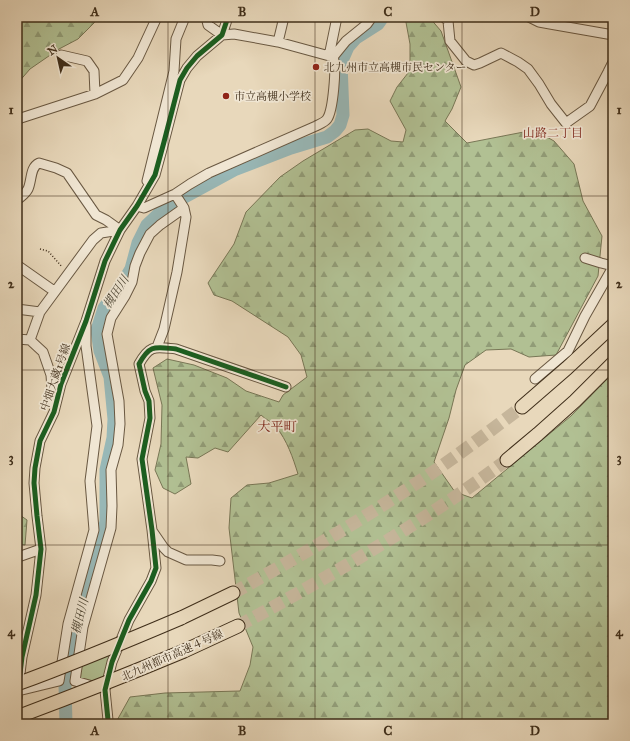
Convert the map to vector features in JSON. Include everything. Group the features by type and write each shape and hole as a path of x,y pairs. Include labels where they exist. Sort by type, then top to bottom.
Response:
{"highway":[{"path":"522,408 613,325"},
{"path":"507,460 575,401 613,363"},
{"path":"17,691 54,670 181,618 233,593"},
{"name":"北九州都市高速４号線","path":"17,716 120,678 238,626"}],"street":[{"path":"17,120 95,94 123,80 138,58 157,17"},
{"path":"143,196 174,72 176,39 183,21 190,17"},
{"path":"138,206 144,208 175,194 209,173 316,126 327,120 331,110 335,61 331,56 278,42 234,34 222,35 208,25 206,17"},
{"path":"222,35 228,17"},
{"path":"278,42 284,17"},
{"path":"331,56 337,17"},
{"path":"331,56 346,41 367,24 372,17"},
{"path":"444,17 448,20 450,41 466,61 474,65 501,53 518,62 528,69 551,104 566,123 590,106 613,62"},
{"path":"529,17 613,34"},
{"name":"中畑大蔵1号線","path":"17,691 22,657 36,595 41,549 34,483 40,441 54,412 61,384 86,321 106,261 120,230 138,206 155,175 180,80 187,68 197,56 222,35"},
{"path":"61,55 87,61 94,71 95,94"},
{"path":"17,200 28,189 36,164 40,163 67,173 96,215 120,230"},
{"path":"157,347 164,329 177,272 186,217 183,207 175,194"},
{"path":"75,681 83,627 112,528 111,470 118,445 120,424 119,401 107,334 111,318 132,282 135,266 150,234 183,207"},
{"path":"30,340 40,312 93,240 102,233 120,230"},
{"path":"535,379 568,351 585,316 613,266 584,258"},
{"path":"17,265 54,291"},
{"path":"17,309 40,312"},
{"path":"59,681 68,624 94,530 90,481 97,426 86,346 86,321"},
{"path":"17,339 30,340 43,352 51,375 54,412"},
{"path":"105,724 108,720 105,690 112,662 129,620 151,581 156,568 142,459 150,418 148,401 139,364 143,356 149,350 157,347 176,349 286,387"},
{"path":"152,530 168,552 186,560 220,561"},
{"path":"17,556 41,549"},
{"path":"17,691 59,681 75,681 105,690"}],"path":[{"path":"40,249 48,251 68,274"}],"green space":[{"path":"17,17 54,17 57,20 67,17 103,17 96,21 78,39 59,49 30,69 17,84"},
{"path":"405,17 429,17 441,31 461,87 452,109 445,121 467,143 534,130 554,141 574,164 583,201 602,236 598,276 556,355 529,357 511,349 486,350 465,365 434,462 455,492 472,498 571,416 613,373 613,724 115,724 130,697 165,693 240,691 250,665 253,647 239,613 229,528 231,498 247,485 269,483 298,474 292,456 280,432 274,425 261,415 228,452 215,448 198,458 186,457 191,484 175,494 163,488 155,470 161,444 162,405 153,368 167,359 194,365 227,378 246,391 279,402 283,395 307,377 301,355 288,337 232,301 214,295 208,283 234,244 246,212 280,177 303,161 355,130 368,129 391,141 403,142 406,130 390,101 397,87 408,73 410,63 410,44"},
{"path":"17,513 27,520 25,545 17,544"},
{"path":"113,653 103,679 93,683 78,676 79,665"}],"waterway":[{"name":"槻田川","path":"66,724 65,685 76,627 82,599 106,522 106,470 113,438 114,419 110,377 100,351 97,330 104,308 120,287 131,269 138,243 147,225 166,207 234,170 291,148 327,137 335,131 340,125 343,115 341,63 348,47 356,38 378,24 383,17"}],"tunnel":[{"path":"233,593 319,544 418,482 522,407"},
{"path":"238,626 376,548 475,483 507,460"}],"cycle path":[{"path":"17,698 22,657 36,595 41,549 34,483 40,441 54,412 61,384 86,321 105,261 120,230 137,206 155,175 180,80 187,68 197,56 222,35 228,17"},
{"path":"105,724 108,720 105,690 112,662 129,620 151,581 156,568 142,459 150,418 149,401 145,391 139,364 146,353 154,348 176,349 286,387"}],"place":[{"name":"北九州市立高槻市民センター","path":"316,67"},
{"name":"市立高槻小学校","path":"226,96"}],"district":[{"name":"山路二丁目","path":"553,133"},
{"name":"大平町","path":"277,426"}]}
